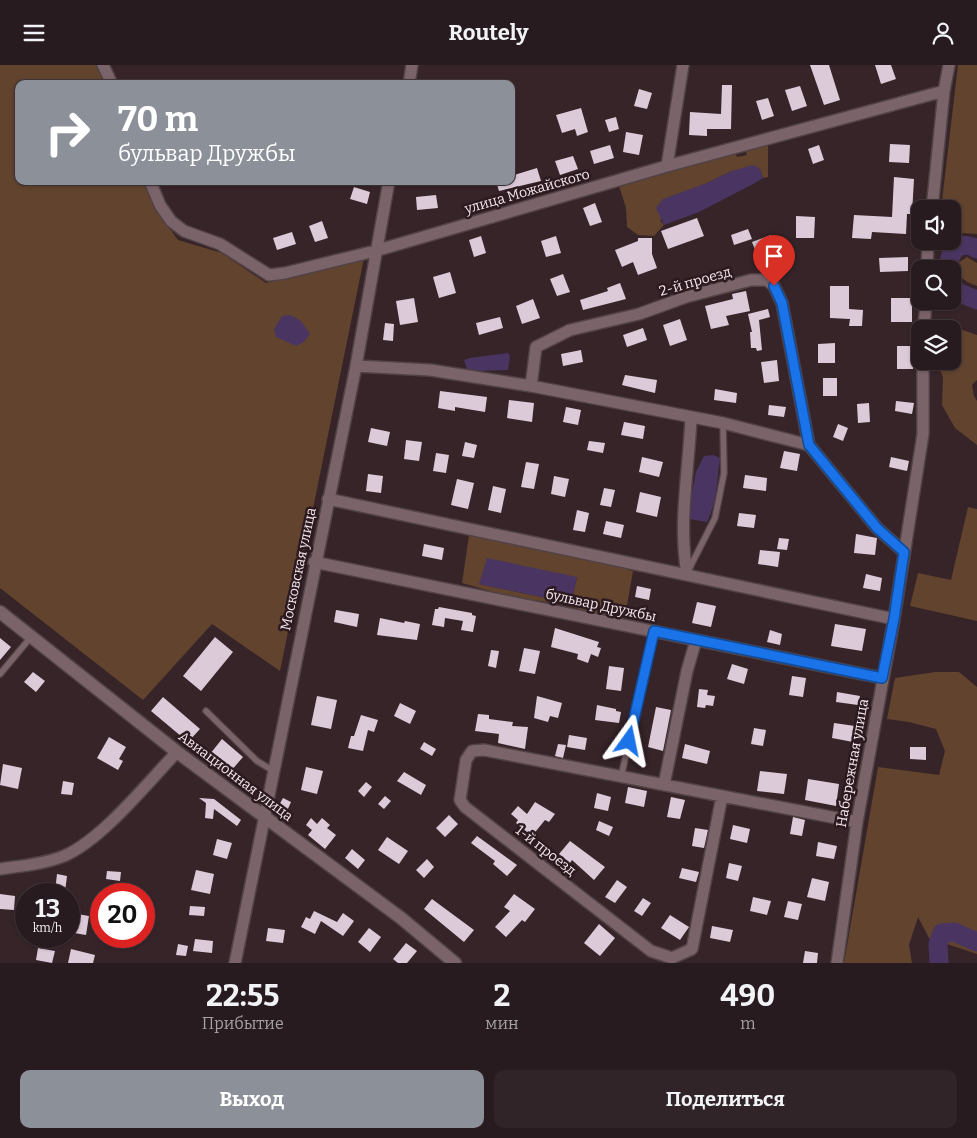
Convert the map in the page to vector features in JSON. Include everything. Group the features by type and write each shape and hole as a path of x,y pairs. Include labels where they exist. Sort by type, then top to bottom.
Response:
{"street":[{"path":"103,65 110,80"},
{"path":"410,80 412,65"},
{"path":"667,166 683,65"},
{"path":"933,200 944,91 949,65"},
{"name":"улица Можайского","path":"152,185 160,205 171,221 184,231 220,244 269,275 375,251 667,166 944,91"},
{"name":"Московская улица","path":"235,963 314,562 356,366 388,185"},
{"name":"2-й проезд","path":"531,386 536,347 570,329 639,314 686,297 751,280 767,281 774,286 782,303 809,445 877,528 904,552"},
{"path":"356,366 430,370 531,386 723,423 809,445"},
{"name":"Набережная улица","path":"837,963 857,822 894,619 923,434 923,370"},
{"path":"687,574 683,553 682,508 689,462 691,417"},
{"path":"328,499 894,619"},
{"name":"бульвар Дружбы","path":"314,562 882,678"},
{"name":"Авиационная улица","path":"0,612 177,752 401,918 455,963"},
{"path":"664,785 687,671 696,640"},
{"name":"1-й проезд","path":"722,796 692,949 672,958 651,951 465,807 460,800 466,760 472,751 484,750 857,822"},
{"path":"0,869 36,864 65,856 94,837 177,752"}],"lane":[{"path":"687,574 715,518 724,473 723,423"},
{"path":"622,777 654,631"},
{"path":"0,674 31,637"},
{"path":"206,711 257,761 272,770"}],"shaded area":[{"path":"0,65 98,65 104,80 15,80 15,185 144,185 158,212 178,240 222,253 266,283 364,258 280,671 212,624 143,700 0,588"},
{"path":"958,65 977,65 977,234 961,234 961,200 942,200"},
{"path":"768,145 768,177 763,178 760,169 732,171 707,183 660,220 664,225 654,236 638,235 627,227 626,208 619,186 735,152 737,157 747,155 745,150"},
{"path":"753,165 760,169 763,178 699,212 664,225 656,208 663,199 707,183 732,171"},
{"path":"967,257 977,263 977,286 969,283 961,276 961,261"},
{"path":"290,315 301,321 310,334 304,342 296,346 276,337 274,329 282,316"},
{"path":"961,329 977,335 977,380 972,385 977,401 977,445 955,428 942,405 943,377 940,370 961,370"},
{"path":"508,353 510,356 508,370 472,371 467,369 464,360 470,358"},
{"path":"713,455 720,458 713,507 707,522 690,519 688,513 696,472 704,456"},
{"path":"968,507 977,509 977,621 910,606 918,573 951,580"},
{"path":"469,535 587,558 633,571 625,617 593,613 562,604 511,597 462,583","holes":["577,577 571,603 479,584"]},
{"path":"487,558 577,577 571,603 479,584"},
{"path":"935,672 959,672 977,687 977,954 929,938 918,917 909,945 912,963 844,963 878,767 939,775 945,751 936,729 887,719 895,678"}],"building":[{"path":"810,65 829,65 840,100 824,105"},
{"path":"875,65 891,65 896,79 881,84"},
{"path":"722,85 732,85 731,129 707,129 707,136 689,135 690,112 721,114"},
{"path":"800,86 807,106 792,111 785,90"},
{"path":"639,89 652,93 647,109 634,106"},
{"path":"768,98 774,116 762,120 756,101"},
{"path":"581,108 588,132 577,136 575,129 562,133 556,115"},
{"path":"616,117 619,129 609,132 605,120"},
{"path":"626,132 643,135 639,155 623,152"},
{"path":"890,144 910,145 909,163 889,162"},
{"path":"610,145 614,158 594,164 590,151"},
{"path":"819,145 824,160 813,164 808,149"},
{"path":"573,156 578,169 560,175 555,161"},
{"path":"537,168 541,181 499,191 497,185 515,185 515,175"},
{"path":"894,177 914,179 911,214 907,214 906,234 872,232 871,239 852,238 854,215 892,217"},
{"path":"354,187 370,192 367,204 350,199"},
{"path":"436,195 438,208 417,210 416,197"},
{"path":"595,203 602,222 590,226 583,208"},
{"path":"796,216 815,217 814,238 796,238"},
{"path":"697,218 704,236 668,249 661,231"},
{"path":"322,221 328,238 315,242 309,226"},
{"path":"748,229 752,239 734,245 731,235"},
{"path":"292,232 296,244 277,250 273,238"},
{"path":"771,235 778,253 759,260 752,242"},
{"path":"481,236 486,253 474,257 469,240"},
{"path":"556,236 561,253 546,257 541,241"},
{"path":"638,238 652,238 652,254 657,268 638,275 633,262 622,267 615,250 638,241"},
{"path":"908,257 908,271 880,272 879,258"},
{"path":"450,272 456,293 439,298 433,277"},
{"path":"563,274 570,292 557,296 550,279"},
{"path":"620,283 626,299 583,310 580,300 608,291 607,288"},
{"path":"830,286 849,286 849,309 863,310 862,326 849,326 850,319 830,318"},
{"path":"746,291 750,311 726,316 729,325 711,329 705,306 733,299 732,294"},
{"path":"414,298 418,322 400,325 396,301"},
{"path":"891,298 911,298 911,322 891,322"},
{"path":"533,299 540,318 522,324 516,306"},
{"path":"768,309 770,317 759,320 762,350 757,351 756,348 751,348 750,332 752,332 748,314"},
{"path":"500,317 503,328 479,335 476,323"},
{"path":"680,319 687,340 670,346 663,325"},
{"path":"385,323 394,324 393,341 383,340"},
{"path":"643,328 647,340 627,347 623,335"},
{"path":"835,343 835,363 818,363 818,344"},
{"path":"897,346 911,346 911,369 897,369"},
{"path":"581,350 583,362 563,366 561,354"},
{"path":"777,360 779,381 764,383 761,362"},
{"path":"625,375 657,380 655,393 622,385"},
{"path":"823,378 837,378 837,396 823,396"},
{"path":"715,389 737,393 736,403 714,400"},
{"path":"440,391 487,397 485,412 455,407 455,411 438,408"},
{"path":"509,400 534,403 532,422 507,418"},
{"path":"896,401 914,403 912,414 895,411"},
{"path":"869,403 870,422 858,423 857,404"},
{"path":"769,405 786,407 784,417 768,415"},
{"path":"566,407 581,410 578,425 563,422"},
{"path":"624,422 645,426 643,439 621,435"},
{"path":"838,424 848,428 843,441 833,437"},
{"path":"371,428 390,432 387,446 368,442"},
{"path":"406,440 422,442 419,461 404,459"},
{"path":"589,441 605,443 603,453 587,450"},
{"path":"465,442 477,445 474,458 462,456"},
{"path":"784,451 800,454 797,471 780,468"},
{"path":"436,453 449,455 446,473 433,471"},
{"path":"642,457 663,462 659,477 639,472"},
{"path":"891,457 909,461 907,471 889,467"},
{"path":"526,462 539,464 534,489 521,487"},
{"path":"368,474 383,476 381,493 366,491"},
{"path":"745,475 767,478 766,491 743,488"},
{"path":"554,476 569,479 565,497 551,494"},
{"path":"457,479 474,483 468,509 451,505"},
{"path":"493,486 506,489 501,513 488,510"},
{"path":"604,488 615,490 611,507 600,505"},
{"path":"640,492 661,497 657,517 636,512"},
{"path":"577,510 589,513 585,532 573,530"},
{"path":"739,513 756,515 754,528 737,526"},
{"path":"606,521 624,525 621,538 603,534"},
{"path":"856,534 877,538 875,555 854,553"},
{"path":"779,538 789,539 787,550 777,549"},
{"path":"424,544 444,548 442,560 422,556"},
{"path":"760,550 780,552 778,567 758,564"},
{"path":"866,574 882,578 880,591 863,588"},
{"path":"637,586 651,589 649,600 635,597"},
{"path":"697,602 716,606 711,627 692,623"},
{"path":"439,607 472,613 472,615 476,616 473,632 461,630 463,621 445,618 444,627 432,625 435,609"},
{"path":"336,610 359,614 357,627 334,622"},
{"path":"380,618 420,624 417,640 377,635"},
{"path":"835,624 866,629 862,651 831,646"},
{"path":"555,628 599,642 597,647 601,648 598,657 591,654 588,663 577,659 578,654 551,647"},
{"path":"770,630 782,634 780,645 767,642"},
{"path":"215,637 233,652 201,691 183,676"},
{"path":"0,638 11,647 0,660"},
{"path":"524,648 540,651 535,674 519,671"},
{"path":"491,650 499,651 496,668 488,666"},
{"path":"732,664 748,669 744,684 727,679"},
{"path":"609,666 624,668 621,691 606,689"},
{"path":"33,672 45,681 36,692 24,682"},
{"path":"792,676 806,678 803,697 789,695"},
{"path":"699,689 708,690 707,695 715,696 713,706 697,707"},
{"path":"837,692 860,696 858,705 836,702"},
{"path":"317,696 337,700 331,729 311,725"},
{"path":"537,696 562,703 558,718 550,716 548,722 534,718"},
{"path":"163,697 200,729 188,742 151,711"},
{"path":"400,703 416,711 410,724 394,716"},
{"path":"597,705 621,712 619,723 595,720"},
{"path":"656,707 671,710 663,751 648,747"},
{"path":"478,714 489,715 489,719 513,722 512,726 528,727 525,749 498,743 499,734 475,731"},
{"path":"361,715 378,720 374,732 368,730 363,751 348,748 351,736 354,736"},
{"path":"834,723 855,726 853,742 832,738"},
{"path":"754,728 766,730 763,746 751,744"},
{"path":"569,735 587,738 585,750 567,747"},
{"path":"109,737 126,747 119,759 123,761 118,770 97,758"},
{"path":"222,739 243,757 230,772 210,754"},
{"path":"424,742 436,749 432,756 420,749"},
{"path":"558,744 566,745 563,758 555,756"},
{"path":"685,744 710,751 707,764 682,758"},
{"path":"910,747 926,747 926,760 910,759"},
{"path":"3,764 22,768 18,789 0,785"},
{"path":"306,767 323,771 317,794 301,790"},
{"path":"760,771 787,774 784,794 757,791"},
{"path":"404,772 426,785 421,795 397,781"},
{"path":"808,779 839,784 836,806 805,800"},
{"path":"63,781 74,783 72,795 61,794"},
{"path":"366,782 372,787 364,797 358,791"},
{"path":"628,787 647,791 644,807 625,803"},
{"path":"597,793 611,797 608,811 594,808"},
{"path":"385,796 391,801 384,809 378,804"},
{"path":"671,797 685,800 680,819 667,817"},
{"path":"199,798 214,799 241,820 237,826 214,809 213,819 205,818 206,803"},
{"path":"283,798 291,802 287,811 278,807"},
{"path":"535,802 555,814 549,822 545,820 532,836 516,823 518,820 511,814 518,806 527,814"},
{"path":"449,815 458,824 445,837 436,828"},
{"path":"793,817 805,820 802,836 790,834"},
{"path":"311,818 317,824 322,818 330,825 327,828 336,835 325,849 308,835 312,830 306,825"},
{"path":"599,821 613,827 609,836 596,830"},
{"path":"733,825 750,829 747,843 730,839"},
{"path":"695,828 708,830 704,848 692,846"},
{"path":"477,836 517,865 507,876 493,864 495,861 471,843"},
{"path":"387,837 408,851 399,864 378,850"},
{"path":"217,839 232,843 227,859 213,855"},
{"path":"570,841 605,867 594,880 572,860 570,863 559,854"},
{"path":"818,842 837,846 834,859 816,856"},
{"path":"352,849 365,860 358,869 345,858"},
{"path":"427,859 434,867 424,878 416,870"},
{"path":"729,863 742,866 738,881 726,878"},
{"path":"682,868 699,872 696,882 679,878"},
{"path":"196,870 214,874 210,894 191,890"},
{"path":"107,871 121,872 120,881 106,879"},
{"path":"57,874 67,876 66,883 56,883"},
{"path":"812,878 829,882 825,901 807,897"},
{"path":"617,880 627,887 615,903 605,897"},
{"path":"0,894 15,896 14,910 0,909"},
{"path":"514,894 535,909 525,922 522,920 506,937 495,927 510,911 504,907"},
{"path":"753,897 771,901 767,915 750,911"},
{"path":"643,898 651,903 642,916 634,911"},
{"path":"432,899 474,930 464,942 424,909"},
{"path":"788,901 802,904 798,920 784,917"},
{"path":"190,906 205,907 204,916 189,915"},
{"path":"314,911 337,922 343,913 354,921 343,936 321,921 315,934 301,927 306,917 310,919"},
{"path":"80,914 89,916 86,935 80,934"},
{"path":"670,915 689,927 680,940 661,928"},
{"path":"599,924 615,938 600,956 584,943"},
{"path":"712,926 733,930 730,942 710,938"},
{"path":"268,928 285,930 283,943 266,941"},
{"path":"369,928 381,937 370,952 358,942"},
{"path":"195,939 213,941 212,953 193,951"},
{"path":"406,943 417,951 407,963 398,963 393,959"},
{"path":"178,944 188,946 186,956 176,955"},
{"path":"38,948 55,951 52,963 36,960"},
{"path":"71,949 95,955 93,963 68,963"},
{"path":"805,951 818,953 817,963 803,963"}],"waterway":[{"path":"950,260 953,252 960,246 971,246 977,249"},
{"path":"961,294 977,300"},
{"path":"939,963 938,944 942,933 954,932 977,942"}],"route":[{"path":"629,741 654,631 882,678 894,619 904,552 877,528 809,445 782,303 774,286"}]}
